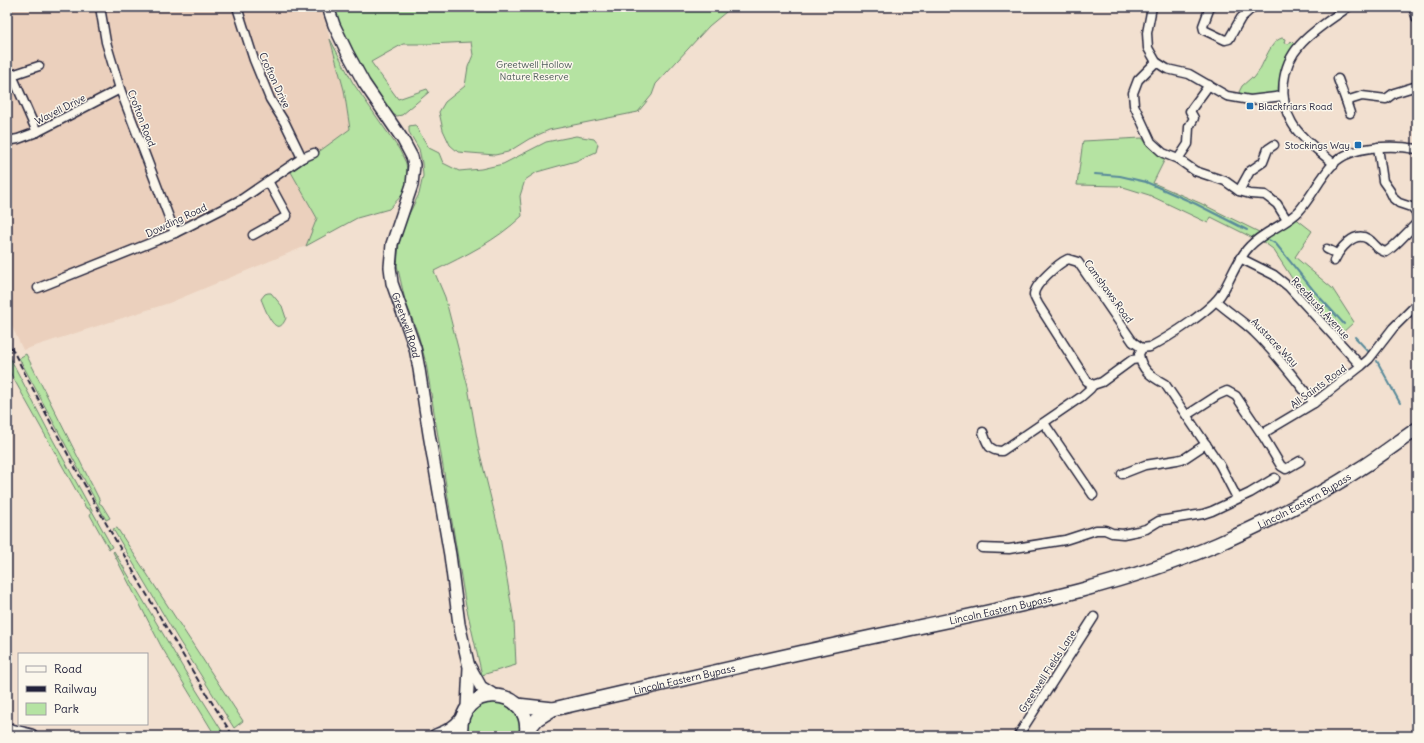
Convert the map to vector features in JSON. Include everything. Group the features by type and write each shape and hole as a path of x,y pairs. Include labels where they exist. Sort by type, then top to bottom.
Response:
{"highway":[{"name":"Lincoln Eastern Bypass","path":"526,733 537,719 554,709 1006,607 1100,585 1148,570 1216,545 1262,524 1360,469 1417,429"},
{"path":"436,736 448,731 461,720 467,708 479,698 494,695 510,699 523,712 526,721 526,733"},
{"name":"Lincoln Eastern Bypass","path":"517,705 554,709"},
{"path":"461,720 461,736"},
{"path":"7,730 32,736"}],"main road":[{"name":"Greetwell Road","path":"328,7 336,30 362,79 403,140 412,157 414,165 412,185 392,244 390,266 392,283 415,348 419,369 450,555 459,624 469,667 467,708"},
{"name":"Greetwell Road","path":"469,667 481,687 494,695"}],"street":[{"name":"Crofton Road","path":"100,7 106,42 120,89 175,233"},
{"name":"Crofton Drive","path":"237,7 254,60 270,99 285,123 302,158"},
{"path":"1152,7 1147,33 1148,48 1156,62 1167,69 1190,74 1228,96 1250,100 1283,96"},
{"path":"1210,7 1202,26 1204,30 1225,40 1229,39 1241,18 1253,7"},
{"path":"1334,164 1302,136 1292,124 1283,96 1284,79 1290,61 1299,46 1311,34 1348,7"},
{"path":"1413,7 1417,19"},
{"path":"1156,62 1138,80 1132,93 1134,105 1151,142 1163,153 1178,159 1195,171 1225,181 1239,191 1250,194 1265,195 1277,204 1287,220"},
{"path":"36,132 9,76 39,66"},
{"path":"1338,79 1350,113"},
{"path":"1178,159 1188,144 1189,127 1194,118 1190,111 1209,86"},
{"path":"1346,101 1362,96 1386,99 1394,93 1417,86"},
{"name":"Wavell Drive","path":"7,141 18,139 36,132 120,89"},
{"path":"1239,191 1250,172 1263,162 1268,149 1274,145"},
{"path":"1378,147 1383,181 1394,199 1399,203 1411,207 1417,214"},
{"path":"1237,498 1220,465 1165,384 1152,378 1144,369 1139,359 1139,354 1142,348 1157,342 1210,307 1222,293 1240,258 1248,247 1256,239 1298,212 1334,164 1343,157 1358,151 1378,147 1407,147 1417,149"},
{"name":"Dowding Road","path":"38,288 175,233 242,199 302,158 314,153"},
{"path":"253,235 287,216 268,181"},
{"path":"1327,249 1336,257 1340,249 1352,239 1363,237 1368,239 1379,251 1386,252 1392,249 1417,223"},
{"name":"Reedbush Avenue","path":"1240,258 1274,275 1289,287 1361,366"},
{"name":"Camshaws Road","path":"1093,385 1087,381 1038,304 1034,295 1036,286 1062,262 1068,259 1078,262 1133,342 1142,348"},
{"name":"Austacre Way","path":"1216,301 1254,332 1291,373 1314,403"},
{"name":"All Saints Road","path":"1263,436 1267,431 1314,403 1361,366 1369,359 1393,328 1417,304"},
{"path":"983,432 989,446 996,451 1002,451 1081,397 1093,385 1102,382 1132,360 1139,359"},
{"path":"1187,416 1218,395 1227,391 1236,396 1281,466 1286,469 1300,461"},
{"path":"1044,423 1093,495"},
{"path":"1122,474 1145,465 1184,458 1206,444"},
{"path":"982,548 1009,549 1065,540 1096,530 1105,530 1112,533 1123,534 1138,532 1159,521 1203,514 1212,511 1275,478"},
{"name":"Greetwell Fields Lane","path":"1018,736 1094,617"}],"shaded area":[{"path":"7,7 321,7 344,90 350,129 291,172 317,218 306,246 169,303 23,350 7,316"}],"green space":[{"name":"Greetwell Hollow Nature Reserve","path":"333,7 732,7 709,26 656,84 652,95 638,112 549,130 529,139 508,152 495,155 458,152 450,145 443,130 439,112 445,102 465,86 468,67 473,55 471,42 403,44 371,62 398,99 427,89 429,92 402,115 397,116 389,113 373,90 342,35"},
{"path":"1282,38 1285,39 1284,43 1289,44 1291,41 1295,45 1277,93 1254,96 1241,95 1239,92 1242,86 1251,78 1253,79 1273,45 1277,40"},
{"path":"330,39 353,83 399,149 406,163 408,177 404,193 389,209 357,218 306,246 317,218 291,172 350,129 344,90"},
{"path":"415,125 429,148 439,153 443,163 459,171 481,169 503,164 546,142 576,136 594,139 598,144 596,152 576,161 537,172 525,180 520,196 522,216 491,240 434,271 445,297 468,387 479,450 499,531 514,621 516,665 482,675 465,601 426,363 418,334 405,300 397,265 399,244 404,224 419,194 423,176 419,149 409,132 409,126"},
{"path":"1142,138 1152,150 1165,159 1153,183 1200,203 1261,233 1253,238 1211,217 1208,223 1149,195 1120,186 1077,185 1083,141"},
{"path":"1294,217 1312,231 1295,257 1332,288 1354,322 1340,335 1295,283 1273,249 1262,241 1257,240"},
{"path":"268,293 271,293 282,306 286,318 282,324 278,326 271,321 261,299"},
{"path":"7,352 53,440 112,547 109,549 90,515 91,513 89,509 86,508 7,367"},
{"path":"26,354 100,501 99,503 102,505 110,518 106,520 19,358"},
{"path":"117,528 243,721 234,728 178,639 113,529"},
{"path":"114,551 222,731 213,732 161,646 113,552"},
{"path":"497,701 509,707 516,714 519,723 520,736 466,736 466,722 477,706"}],"waterway":[{"path":"1095,174 1120,176 1146,182 1196,204 1247,230"},
{"path":"1269,240 1276,244 1314,291 1344,324"},
{"path":"1355,337 1368,351"},
{"path":"1377,361 1400,403"}],"railway":[{"path":"7,339 60,440 144,590 233,736"}],"place":[{"name":"Blackfriars Road","path":"1250,106"},
{"name":"Stockings Way","path":"1358,145"}]}
